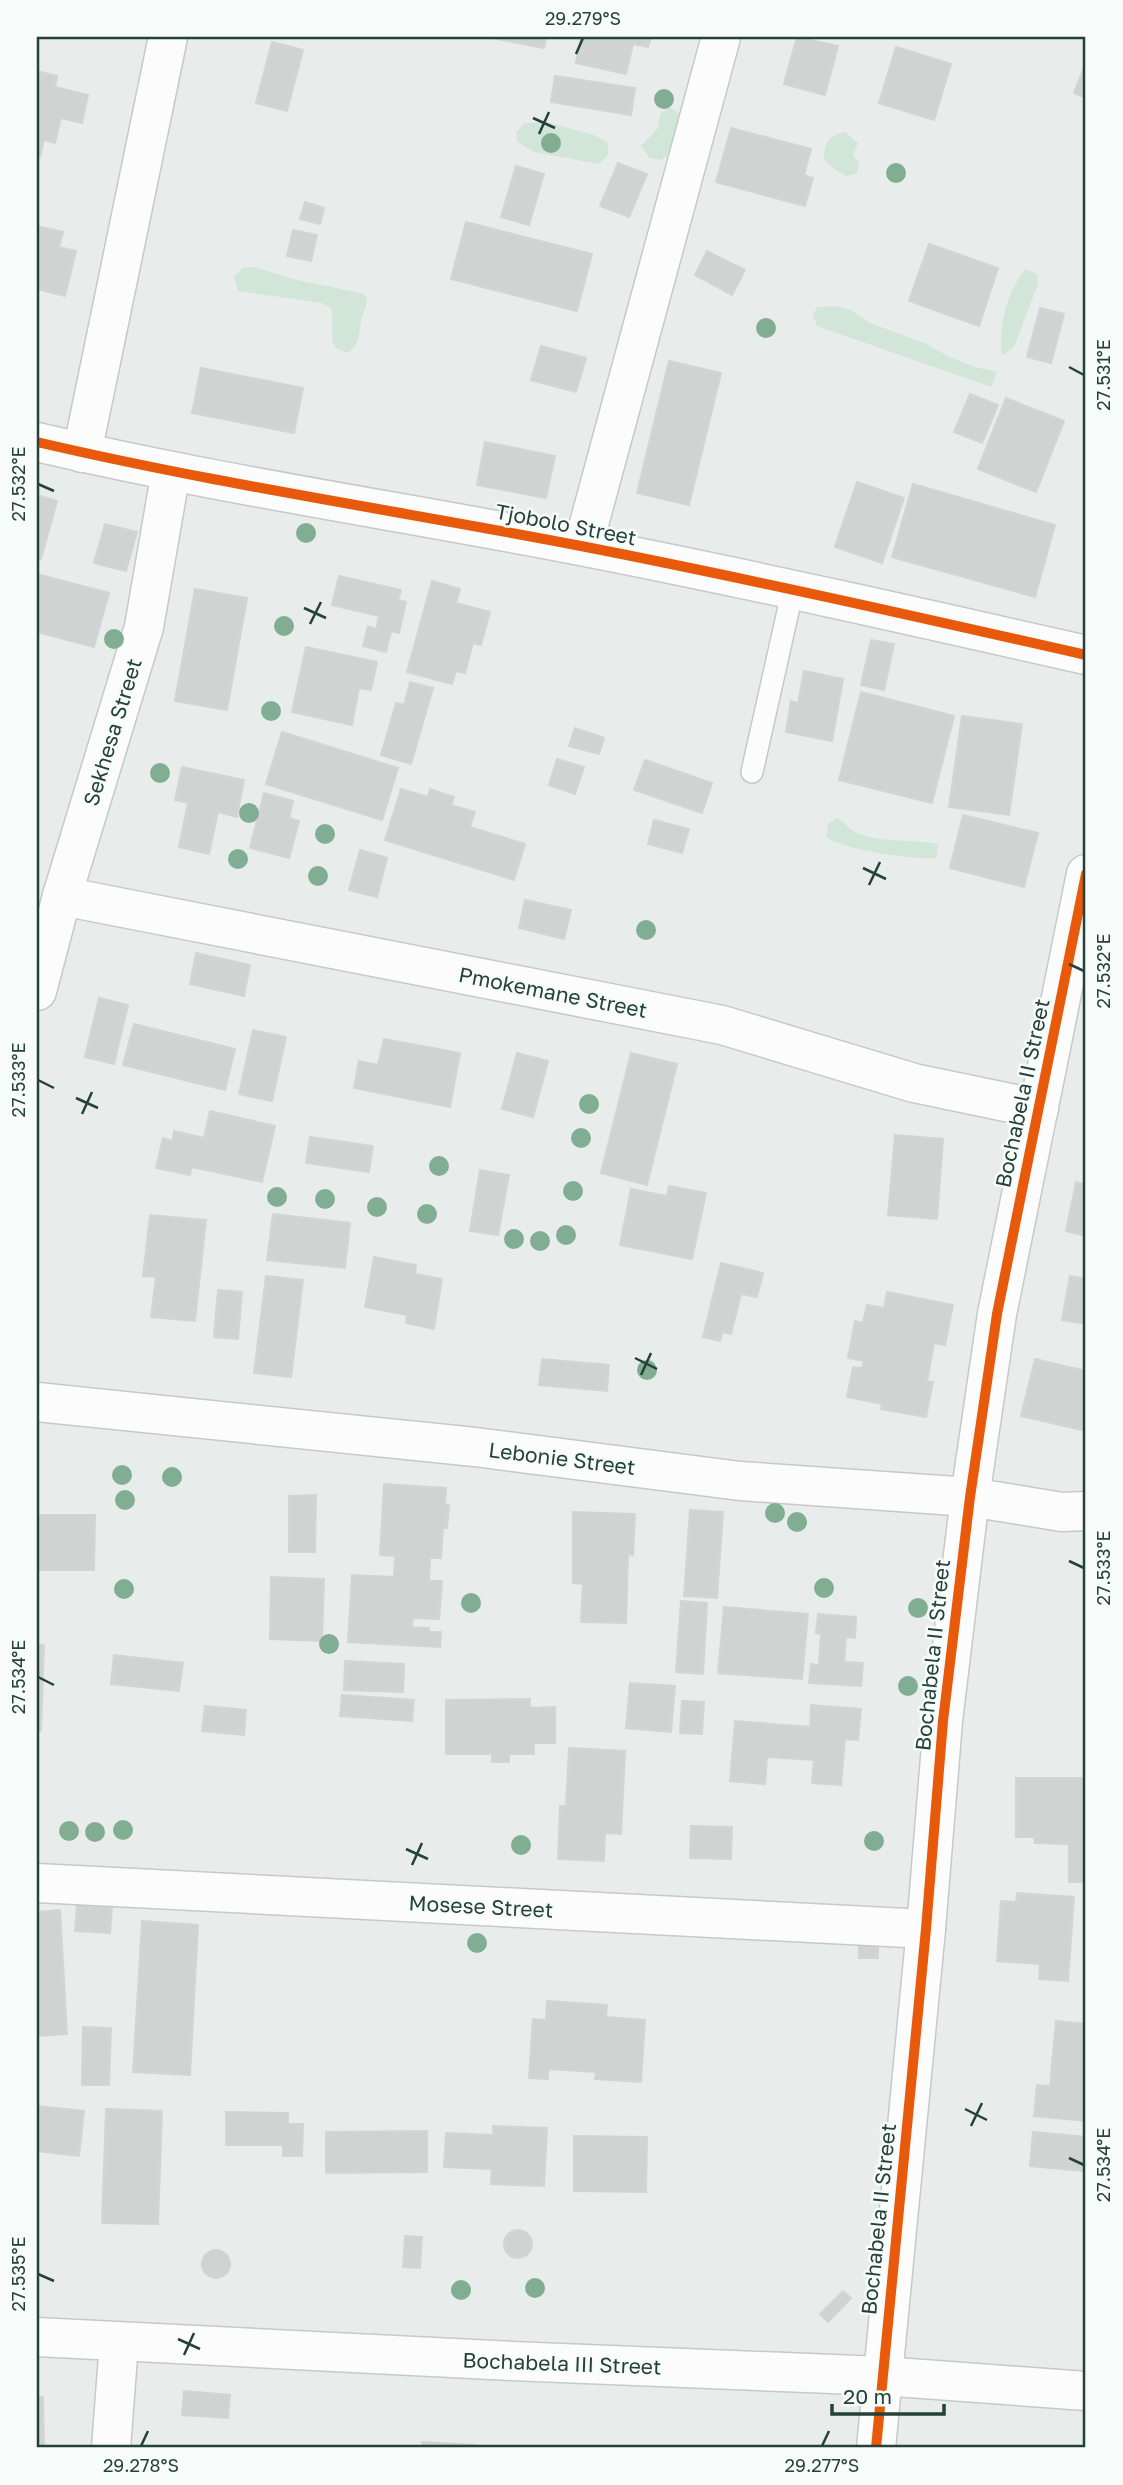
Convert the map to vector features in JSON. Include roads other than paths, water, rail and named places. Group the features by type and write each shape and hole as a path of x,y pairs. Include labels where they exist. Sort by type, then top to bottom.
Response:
{"street":[{"path":"82,453 168,37"},
{"path":"583,547 721,37"},
{"name":"Tjobolo Street","path":"37,442 172,471 793,589 1086,655"},
{"name":"Sekhesa Street","path":"37,991 62,896 144,627 172,471"},
{"name":"Bochabela II Street","path":"876,2448 926,1929 943,1721 970,1497 997,1314 1086,874"},
{"name":"Pmokemane Street","path":"62,896 722,1025 914,1083 1039,1109"},
{"name":"Lebonie Street","path":"37,1402 475,1447 740,1480 970,1497 1062,1512 1086,1511"},
{"name":"Mosese Street","path":"37,1883 926,1929"},
{"name":"Bochabela III Street","path":"37,2337 118,2343 882,2376 1086,2391"},
{"path":"111,2448 118,2343"}],"lane":[{"path":"752,772 793,589"}]}
